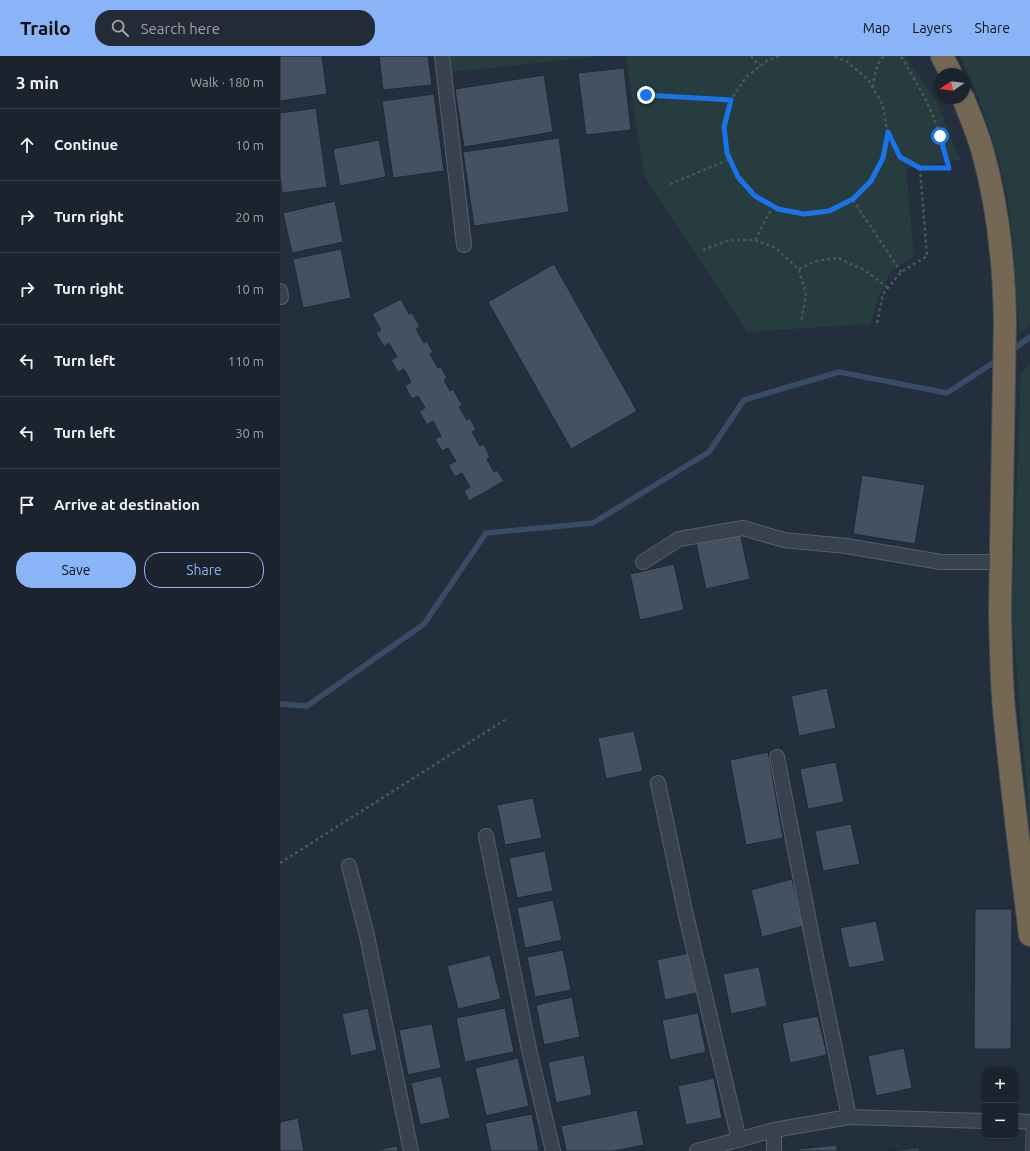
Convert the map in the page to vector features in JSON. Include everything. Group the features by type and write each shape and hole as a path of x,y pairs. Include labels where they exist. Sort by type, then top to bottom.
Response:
{"highway":[{"path":"942,56 948,68"},
{"path":"965,104 982,149 994,201 1002,259 1006,321 1000,612 1004,707 1030,935"}],"street":[{"path":"442,56 464,245"},
{"path":"643,562 680,539 743,528 784,540 846,546 941,562 1000,562"},
{"path":"777,757 849,1116"},
{"path":"658,782 685,912 738,1140"},
{"path":"486,836 530,1054 553,1151"},
{"path":"349,866 367,936 411,1151"},
{"path":"697,1151 774,1130 849,1116 982,1120"},
{"path":"1018,1121 1030,1122"},
{"path":"774,1130 774,1151"}],"lane":[{"path":"1029,1151 1030,1122"}],"path":[{"path":"750,56 759,66"},
{"path":"779,56 768,60 746,77 731,100 724,127 727,153 738,177 755,196 778,209 804,214 829,211 853,199 871,181 883,158 888,132"},
{"path":"832,56 848,62 869,81 883,105"},
{"path":"884,56 876,69 873,86 883,105 888,132 900,157 920,168 949,168 940,136 926,100 901,56"},
{"path":"646,95 731,100"},
{"path":"670,184 730,159"},
{"path":"877,323 883,294 901,272 928,256 920,168"},
{"path":"853,199 901,272"},
{"path":"755,240 773,206"},
{"path":"703,250 729,240 755,240 776,248 799,270 806,296 801,323"},
{"path":"799,270 816,261 838,258 864,270 888,288"},
{"path":"280,862 508,718"}],"green space":[{"path":"450,56 601,56 452,72"},
{"path":"626,56 905,56 934,98 934,104 938,104 960,160 906,168 914,255 890,273 879,296 870,324 747,332 644,175"},
{"path":"960,56 1030,56 1030,326 1019,334 1013,243 1007,193 994,143 970,79 970,68 965,68"},
{"path":"1030,364 1030,831 1012,611 1021,372"}],"building":[{"path":"280,56 322,56 327,94 280,101"},
{"path":"379,56 428,56 432,85 383,90"},
{"path":"624,68 631,130 586,135 578,73"},
{"path":"544,75 553,132 464,147 455,89"},
{"path":"434,94 444,171 393,178 382,101"},
{"path":"316,108 327,187 282,193 280,176 280,113"},
{"path":"559,138 569,212 474,226 463,152"},
{"path":"379,140 386,177 340,186 333,149"},
{"path":"335,201 343,242 292,253 283,213"},
{"path":"341,249 351,298 303,308 293,259"},
{"path":"554,264 637,411 571,449 488,302"},
{"path":"401,299 409,314 412,313 420,327 416,329 424,343 427,341 433,352 430,354 438,368 441,367 447,378 444,380 450,391 453,389 462,405 459,407 467,420 470,418 476,430 472,432 480,446 484,444 490,457 487,459 494,472 497,470 504,481 469,501 464,491 470,487 462,473 455,477 448,465 456,461 448,448 442,451 435,439 441,436 433,421 427,425 419,411 425,408 418,396 412,399 405,386 411,382 404,369 398,372 391,360 397,357 389,343 384,347 376,333 381,330 372,314"},
{"path":"862,475 925,485 915,544 853,534"},
{"path":"740,533 750,579 706,589 696,543"},
{"path":"674,564 684,610 640,620 630,574"},
{"path":"827,688 836,728 799,736 791,696"},
{"path":"634,731 643,771 606,779 598,738"},
{"path":"768,752 783,838 746,845 730,760"},
{"path":"836,762 844,802 808,809 800,769"},
{"path":"533,798 542,838 505,845 497,805"},
{"path":"851,824 860,864 823,871 815,831"},
{"path":"545,851 553,891 517,898 509,858"},
{"path":"792,879 804,926 762,937 751,890"},
{"path":"553,900 562,940 525,948 517,908"},
{"path":"975,909 1012,909 1011,1049 974,1049"},
{"path":"876,921 885,961 849,968 840,928"},
{"path":"563,950 571,990 535,997 527,957"},
{"path":"693,952 701,992 665,1000 657,960"},
{"path":"490,955 501,999 458,1009 447,966"},
{"path":"759,967 767,1006 731,1014 723,974"},
{"path":"572,997 580,1037 544,1045 536,1005"},
{"path":"368,1008 377,1050 351,1056 342,1014"},
{"path":"505,1008 514,1052 465,1062 456,1018"},
{"path":"698,1013 706,1052 670,1060 662,1020"},
{"path":"818,1016 827,1055 790,1063 782,1023"},
{"path":"432,1024 441,1068 408,1075 399,1030"},
{"path":"904,1048 912,1088 876,1096 868,1056"},
{"path":"584,1055 592,1095 556,1103 548,1062"},
{"path":"518,1058 529,1106 486,1116 475,1068"},
{"path":"441,1076 450,1118 420,1125 411,1083"},
{"path":"714,1078 722,1118 686,1125 678,1086"},
{"path":"637,1110 644,1145 614,1151 566,1151 561,1126"},
{"path":"532,1114 539,1151 491,1151 485,1123"},
{"path":"298,1118 304,1151 280,1151 280,1122"},
{"path":"837,1145 837,1151 799,1151 799,1149"},
{"path":"397,1146 398,1151 373,1151"},
{"path":"919,1148 919,1151 885,1151"}],"waterway":[{"path":"1009,352 1030,337"},
{"path":"280,704 307,706 424,624 486,533 593,523 709,452 744,400 839,372 947,393 999,359"}],"route":[{"path":"646,95 731,100 724,127 727,153 738,177 755,196 778,209 804,214 829,211 853,199 871,181 883,158 888,132 900,157 920,168 949,168 940,136"}]}
